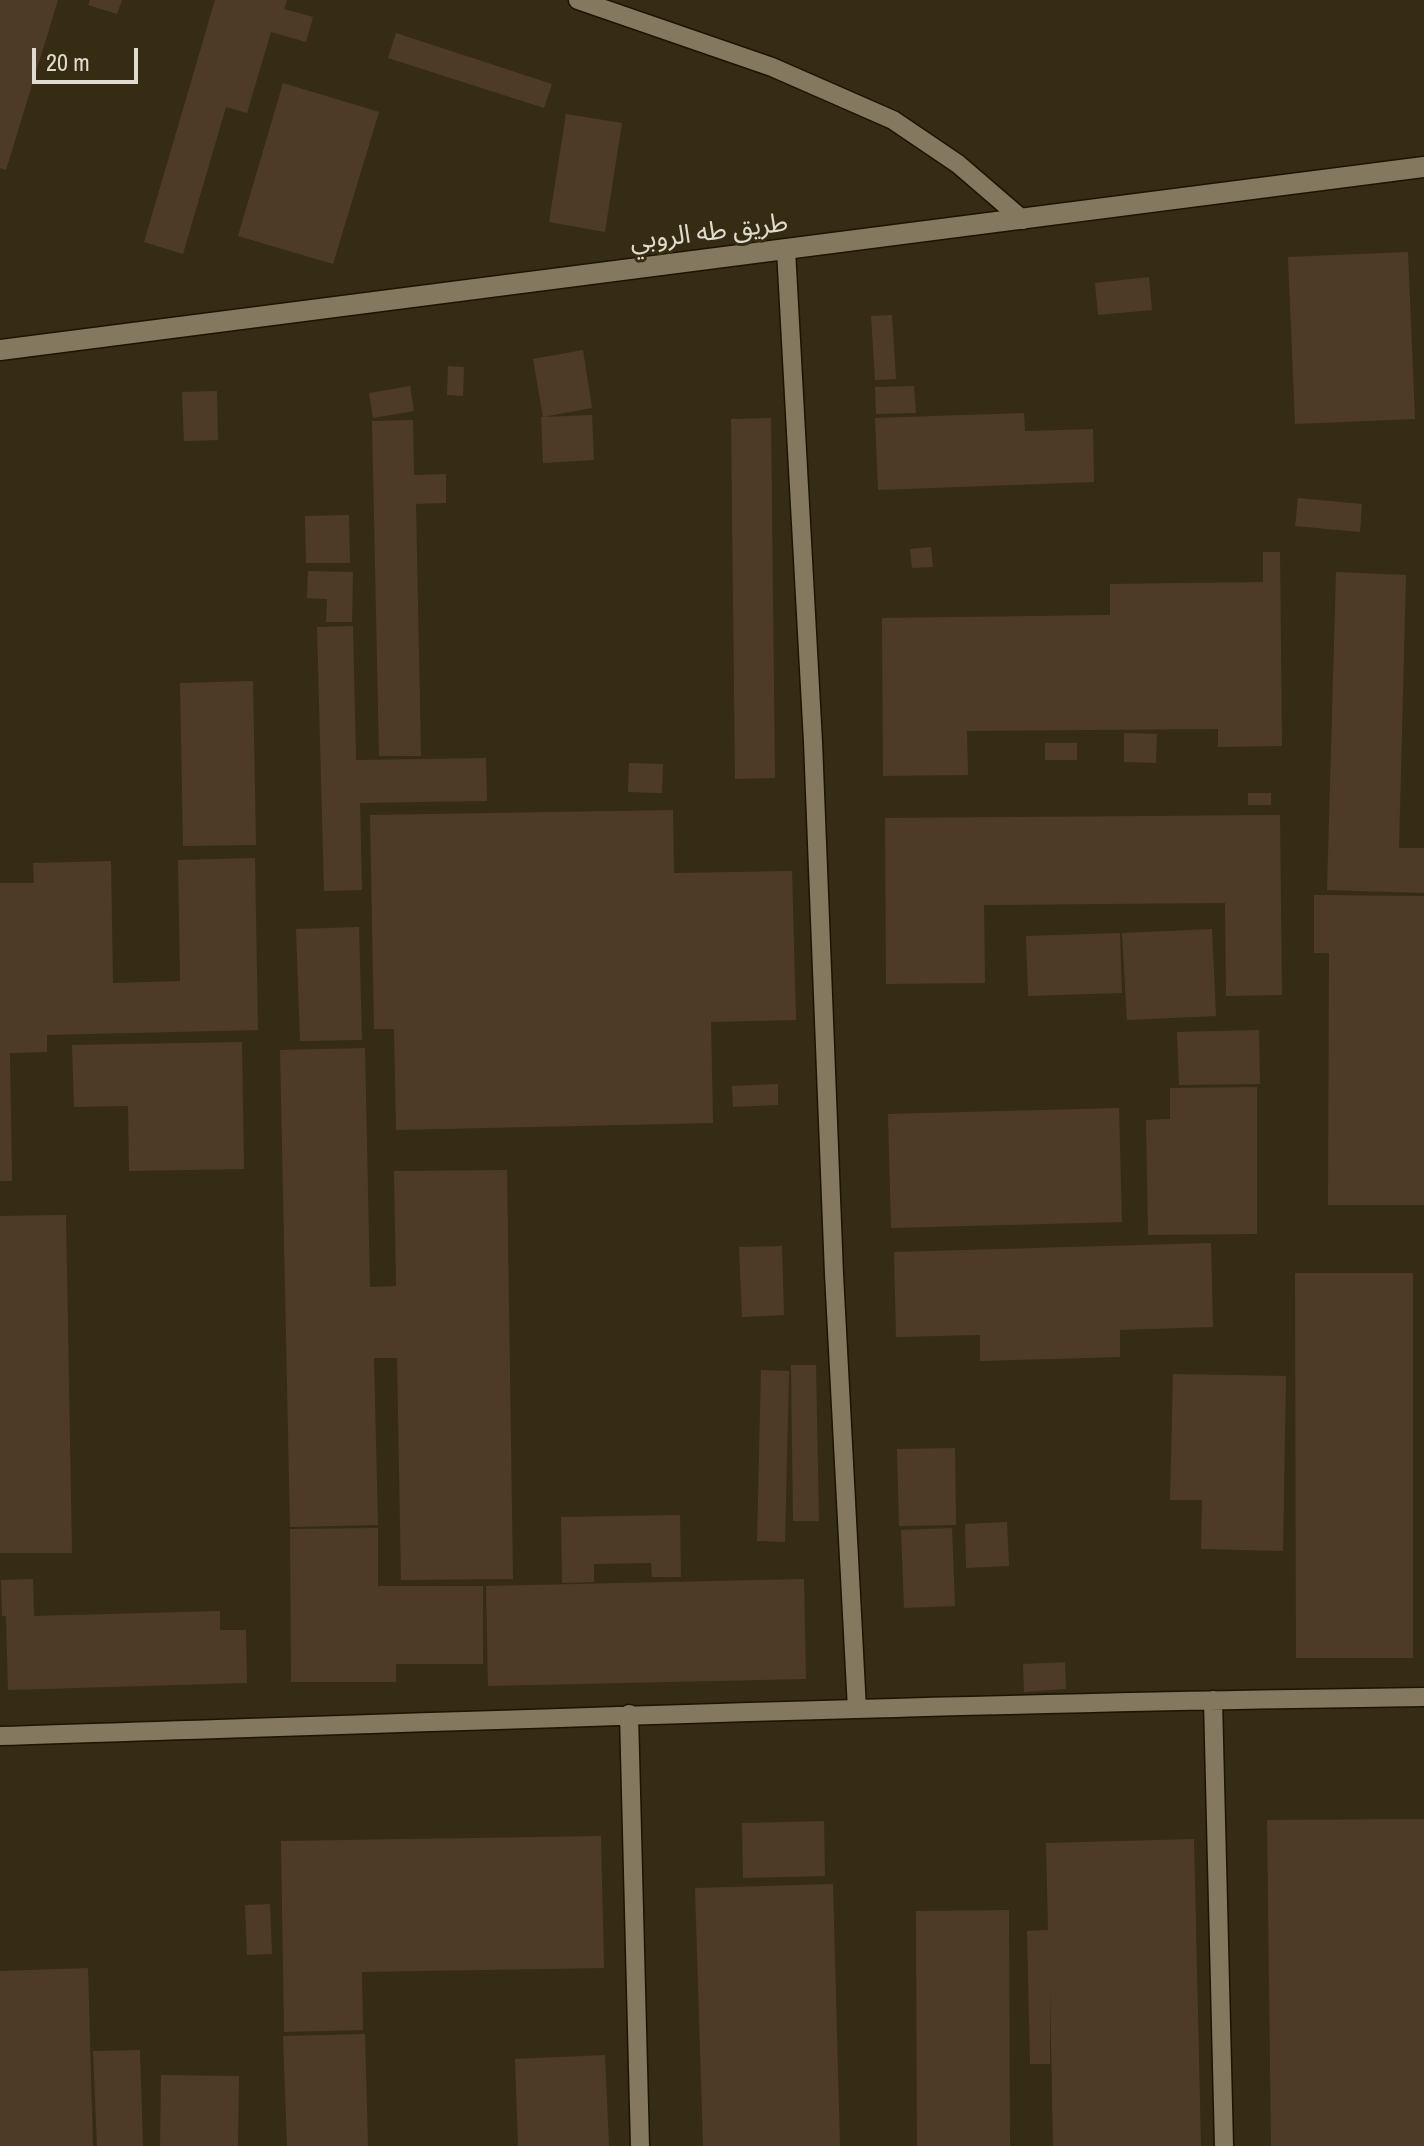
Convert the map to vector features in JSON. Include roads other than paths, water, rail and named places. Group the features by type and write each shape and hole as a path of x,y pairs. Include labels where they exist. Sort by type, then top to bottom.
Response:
{"street":[{"name":"طريق طه الروبي","path":"0,350 1424,167"}],"lane":[{"path":"578,0 772,67 893,120 958,164 1023,220"},
{"path":"786,250 813,742 834,1274 857,1709"},
{"path":"0,1736 629,1714 1424,1697"},
{"path":"1213,1700 1224,2146"},
{"path":"629,1714 640,2146"}]}
